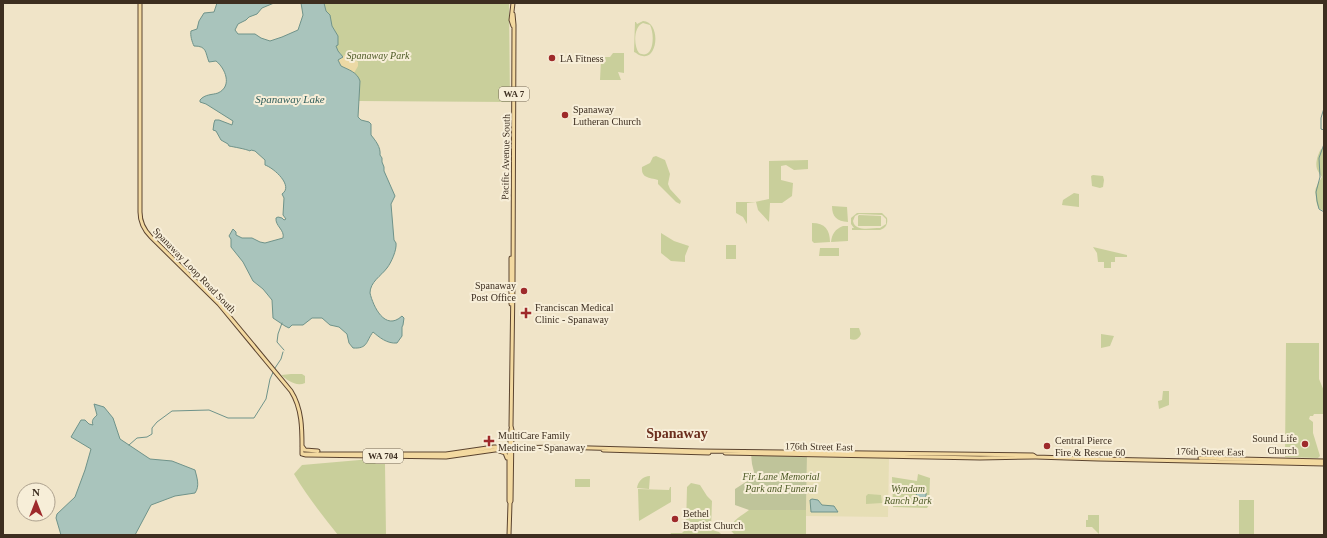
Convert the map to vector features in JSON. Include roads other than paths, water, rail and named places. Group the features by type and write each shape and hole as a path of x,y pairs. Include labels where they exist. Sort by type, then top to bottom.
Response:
{"main road":[{"name":"Spanaway Loop Road South","path":"140,3 140,212 142,222 146,231 151,237 219,304 291,391 300,411 302,454"},
{"name":"Pacific Avenue South","path":"510,535 513,217 513,26 511,20 513,14 513,3"},
{"name":"WA 704","path":"302,446 307,450 377,454"},
{"name":"WA 704","path":"302,454 452,454 494,447 510,448"},
{"name":"176th Street East","path":"510,448 551,447 882,453 982,458 1030,458 1036,456"},
{"name":"WA 704","path":"302,454 446,457 510,448"},
{"name":"Pacific Avenue South","path":"510,448 508,463 510,503"},
{"name":"176th Street East","path":"601,449 720,453 1033,455 1136,459 1324,462"},
{"path":"497,450 505,453 508,463"},
{"path":"637,451 653,450"},
{"path":"671,452 684,450"},
{"path":"720,453 730,451"},
{"path":"735,453 745,451"},
{"path":"810,454 822,452"},
{"path":"865,455 882,453"},
{"path":"966,457 978,455"},
{"path":"982,458 993,455"},
{"name":"176th Street East","path":"1096,458 1199,458 1324,462"},
{"path":"1136,459 1147,458"},
{"path":"1189,460 1199,458"}],"water":[{"name":"Spanaway Lake","path":"217,3 274,3 262,8 257,14 238,24 235,30 238,34 255,34 270,41 298,30 303,15 301,3 324,3 326,11 330,15 332,26 338,36 338,45 336,46 343,57 338,60 341,66 355,73 360,81 358,117 361,120 371,124 371,135 379,146 384,171 395,196 391,204 396,249 385,271 374,282 370,289 370,293 377,310 385,319 390,321 396,320 402,316 404,318 402,336 397,343 387,341 373,332 364,346 353,348 349,343 347,334 339,327 330,325 322,318 312,318 303,325 292,325 289,328 285,326 273,318 272,300 263,289 253,281 243,262 231,247 231,239 229,236 233,229 236,232 236,235 242,238 252,238 265,243 283,238 283,233 276,221 276,218 286,219 283,215 284,198 282,194 286,187 277,173 265,165 265,160 255,151 229,146 221,140 216,131 213,130 215,120 232,125 233,121 206,104 200,102 200,100 204,97 223,90 226,82 225,72 219,64 216,61 209,62 205,50 201,47 194,46 191,36 191,31 197,29 199,21 204,13 214,12"},
{"path":"94,404 104,407 113,418 120,439 150,459 172,461 195,470 198,485 195,493 175,496 151,505 135,535 61,535 56,518 57,514 75,497 91,449 71,437 81,420 85,420 89,424 93,425 93,420 97,415"},
{"path":"915,491 926,493 925,505 917,503"},
{"path":"810,500 818,500 822,505 834,506 838,512 811,512"}],"waterway":[{"path":"1324,108 1321,118 1321,129 1324,130"},
{"path":"1324,144 1319,158 1320,177 1316,192 1319,209 1324,212"},
{"path":"282,323 277,342 284,350"},
{"path":"129,445 137,438 147,437 152,434 152,428 157,422 172,411 209,410 228,418 254,418 266,399 270,379 281,359 283,352"}],"place":[{"name":"LA Fitness","path":"552,58"},
{"name":"Spanaway Lutheran Church","path":"565,115"},
{"name":"Spanaway Post Office","path":"524,291"},
{"name":"Franciscan Medical Clinic - Spanaway","path":"526,313"},
{"name":"MultiCare Family Medicine - Spanaway","path":"489,441"},
{"name":"Sound Life Church","path":"1305,444"},
{"name":"Central Pierce Fire & Rescue 60","path":"1047,446"},
{"name":"Bethel Baptist Church","path":"675,519"}],"district":[{"name":"Spanaway","path":"677,433"}],"park label":[{"name":"Spanaway Park","path":"378,55"},
{"name":"Fir Lane Memorial Park and Funeral","path":"781,482"},
{"name":"Wyndam Ranch Park","path":"908,494"}]}
